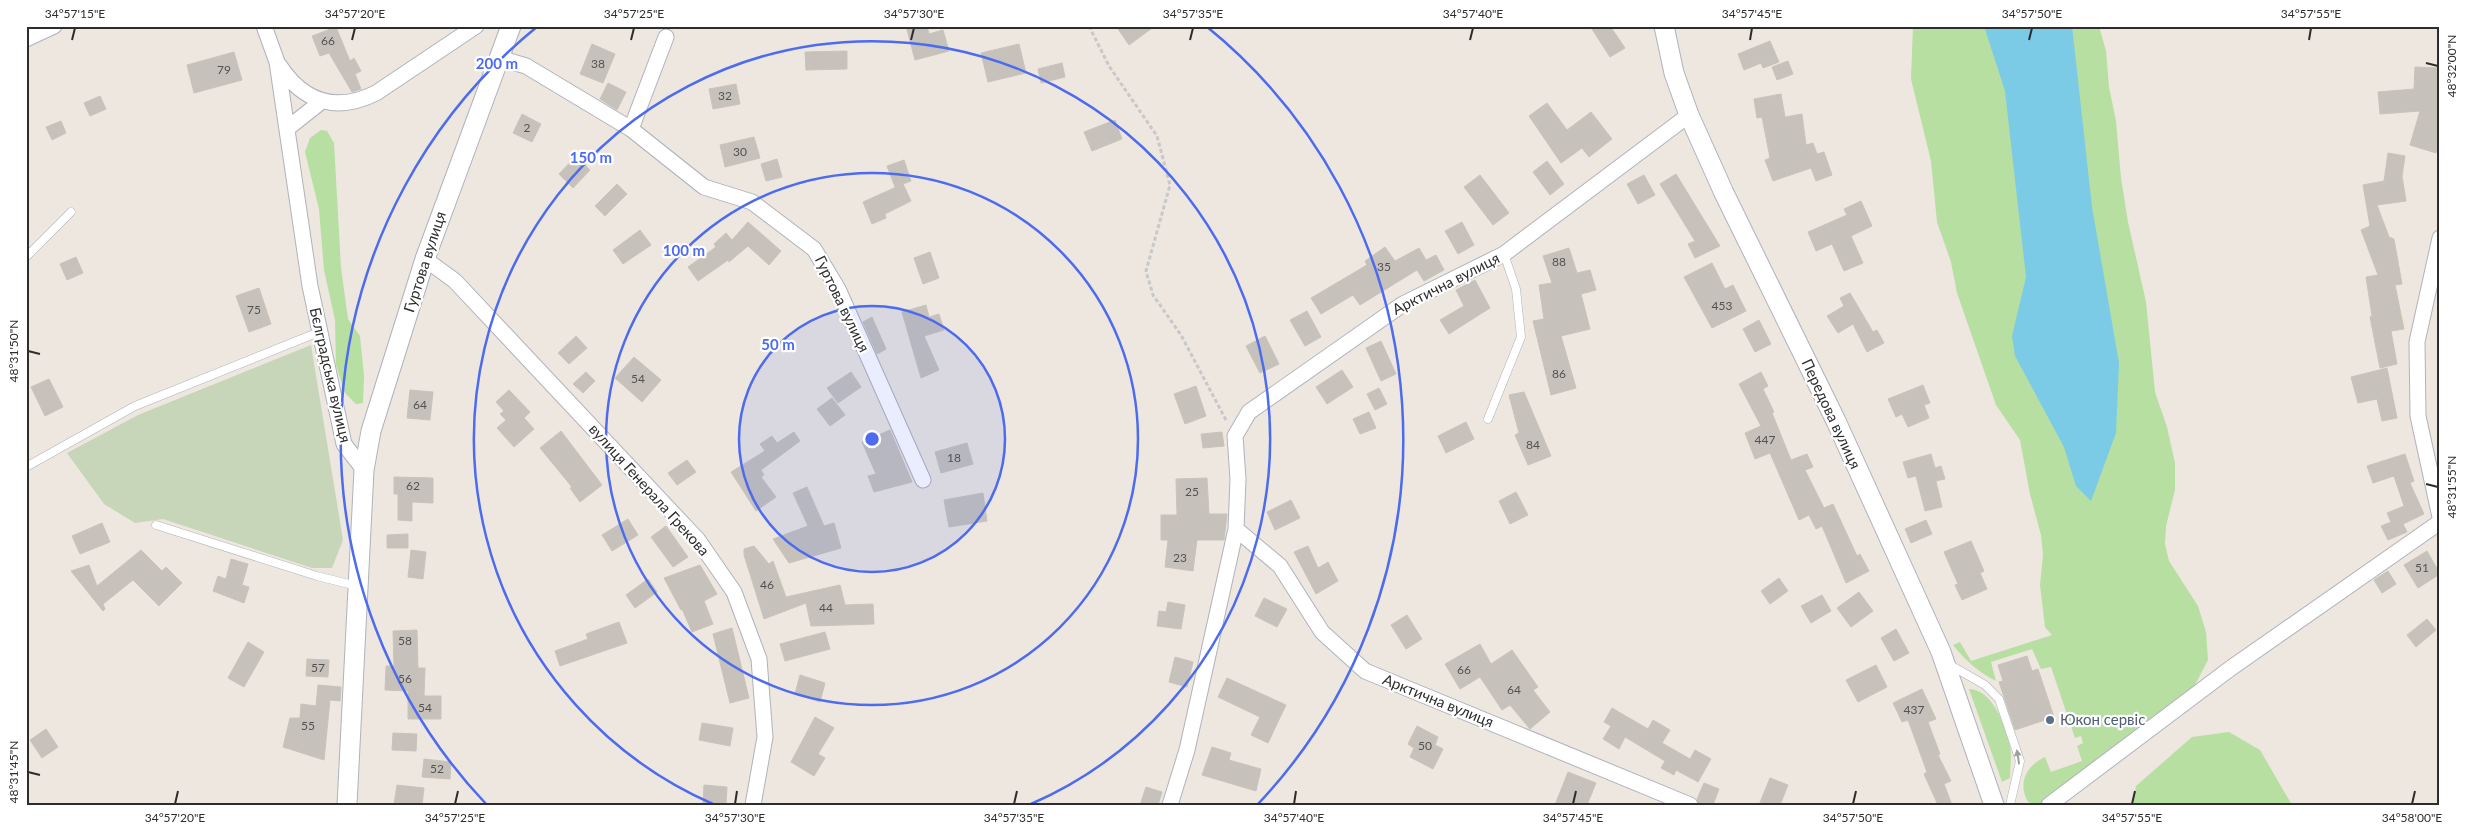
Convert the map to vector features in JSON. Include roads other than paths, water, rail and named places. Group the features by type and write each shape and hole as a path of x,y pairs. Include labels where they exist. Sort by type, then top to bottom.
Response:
{"street":[{"path":"26,39 54,26"},
{"name":"Бєлградська вулиця","path":"264,26 277,62 310,286 344,444 364,470"},
{"name":"Бєлградська вулиця","path":"277,62 288,79 304,92 322,101 341,104 359,101 376,93 476,26"},
{"name":"Гуртова вулиця","path":"364,470 371,431 425,259 511,26"},
{"name":"Передова вулиця","path":"1664,26 1674,73 1689,115 1724,194 1836,421 1945,662 1994,805"},
{"path":"631,129 666,37"},
{"name":"Гуртова вулиця","path":"499,58 526,66 631,129 704,187 752,202 814,249 838,289 923,480"},
{"path":"288,128 322,101"},
{"name":"Арктична вулиця","path":"1689,115 1504,254 1403,304 1379,320 1249,412 1235,436 1238,479 1236,529 1280,566 1322,632 1365,672 1690,805"},
{"path":"2440,238 2417,342 2418,416 2440,517"},
{"name":"вулиця Генерала Грекова","path":"425,259 455,281 698,540 734,592 759,659 765,737 753,805"},
{"path":"347,805 364,470"},
{"path":"2049,805 2231,668 2440,522"},
{"path":"1170,805 1187,750 1236,529"}],"lane":[{"path":"26,257 71,212"},
{"path":"1488,419 1521,337 1516,289 1504,254"},
{"path":"26,467 135,406 320,332"},
{"path":"156,525 317,576 357,586"},
{"path":"1945,662 1985,685 1999,699 2020,761 2010,805"}],"water":[{"path":"1984,26 2072,26 2092,207 2119,363 2116,433 2091,501 2076,486 2064,447 2015,356 2012,336 2026,277 2005,91"}],"place":[{"name":"Юкон сервіс","path":"2050,720"}]}
